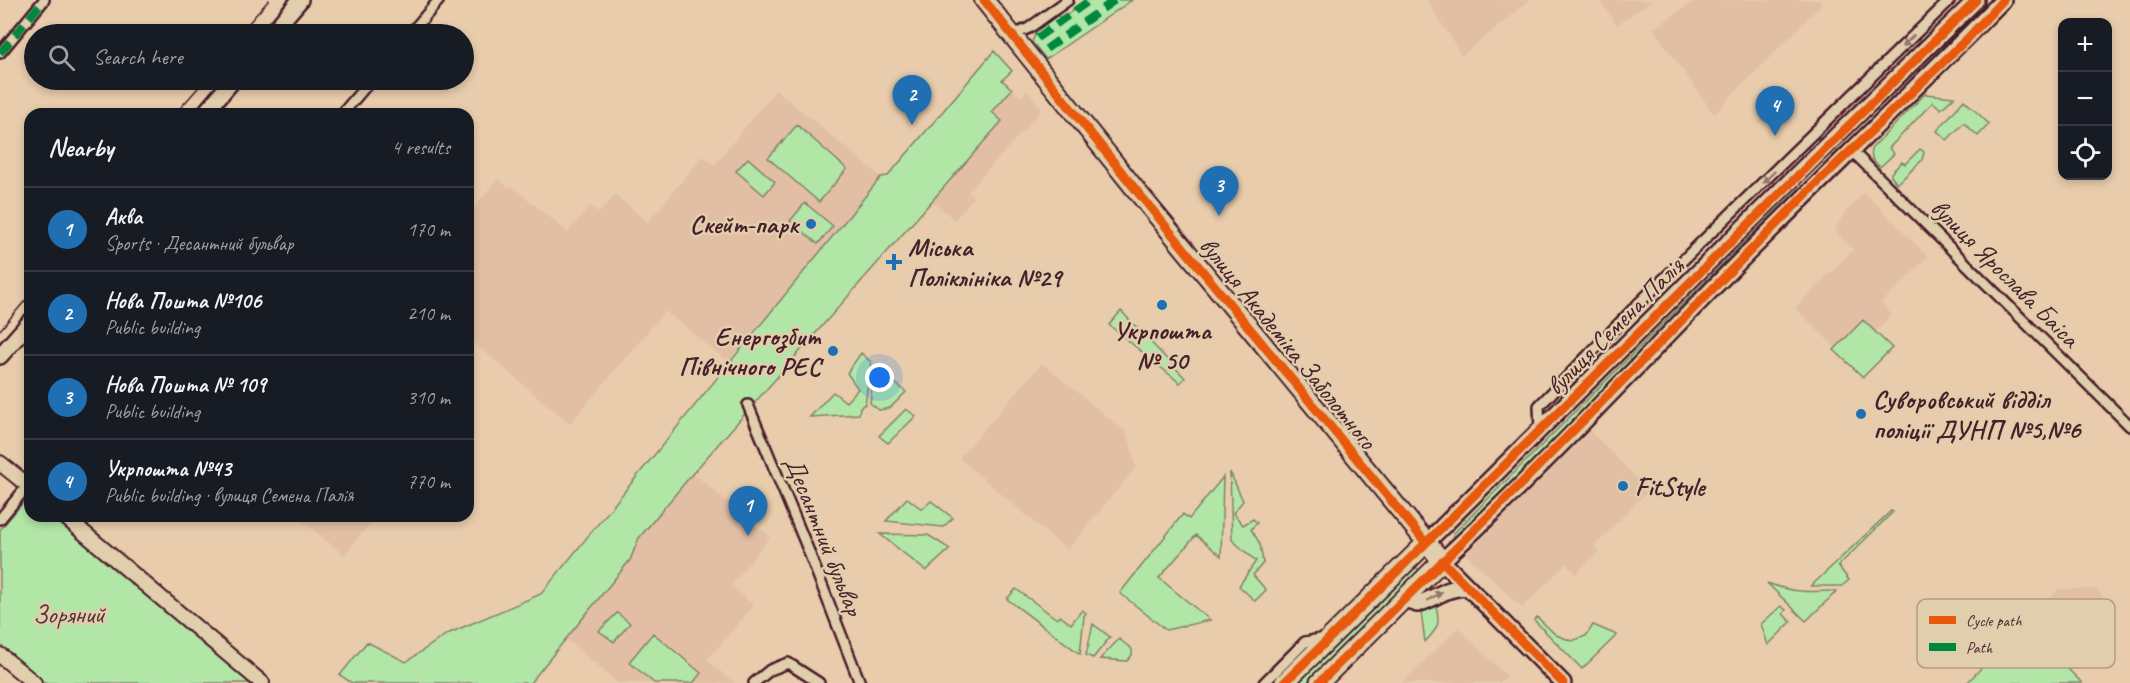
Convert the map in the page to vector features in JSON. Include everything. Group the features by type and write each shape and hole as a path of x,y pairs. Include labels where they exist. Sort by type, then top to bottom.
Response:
{"highway":[{"name":"вулиця Академіка Заболотного","path":"984,0 1153,211 1442,561"},
{"name":"вулиця Семена Палія","path":"1284,683 1426,543"},
{"name":"вулиця Семена Палія","path":"1318,683 1442,561"}],"main road":[{"path":"280,24 300,0"},
{"name":"вулиця Семена Палія","path":"1426,543 1797,174 1976,0"},
{"name":"вулиця Семена Палія","path":"1442,561 1811,189 1968,38 2003,0"},
{"path":"209,108 224,90"},
{"path":"1797,174 1811,189"},
{"path":"0,356 24,329"},
{"name":"вулиця Академіка Заболотного","path":"1442,561 1563,683"},
{"path":"1405,598 1417,604 1429,601 1447,589 1468,587"}],"street":[{"path":"419,24 439,0"},
{"path":"1013,35 1029,28 1068,0"},
{"path":"1540,430 1539,406 1640,302 1950,0"},
{"path":"0,53 41,1"},
{"path":"347,108 362,90"},
{"name":"вулиця Ярослава Баіса","path":"1851,150 2130,426"},
{"path":"1640,302 1656,316"},
{"name":"Десантний бульвар","path":"748,405 860,683"},
{"path":"0,463 24,481"},
{"path":"0,519 24,491"},
{"path":"71,522 262,683"},
{"path":"1264,683 1305,642 1332,636"},
{"path":"0,655 34,683"},
{"path":"753,683 770,670 785,663 792,664 819,683"}],"shaded area":[{"path":"1427,0 1530,0 1462,56"},
{"path":"1599,0 1652,0 1617,25"},
{"path":"1696,0 1819,0 1822,4 1714,114 1653,29"},
{"path":"1012,89 1021,97 1027,90 1042,110 968,192 974,197 955,220 932,201 1002,121 992,112"},
{"path":"776,90 881,177 728,362 665,311 570,424 474,343 474,208 498,179 509,188 511,186 568,232 590,206 599,213 615,195 648,222 703,156 714,165"},
{"path":"1864,192 1928,257 1881,303 1892,315 1875,332 1863,321 1836,348 1795,308 1853,250 1835,231 1843,215"},
{"path":"1042,363 1127,433 1136,467 1067,550 959,458"},
{"path":"1590,431 1649,490 1594,546 1599,551 1576,574 1566,564 1522,608 1466,554"},
{"path":"693,473 770,537 731,585 754,605 707,660 734,683 618,683 566,639 630,560 639,538"},
{"path":"303,522 371,522 344,555"},
{"path":"2059,589 2096,589 2105,599 2049,599"},
{"path":"1458,628 1507,676 1499,683 1402,683"}],"green space":[{"path":"1087,0 1132,0 1046,59 1032,42 1036,32 1056,16 1064,17"},
{"path":"994,51 1012,71 1002,80 1012,89 992,112 1002,121 693,473 639,538 630,560 530,683 352,683 340,675 367,642 406,662 447,634 541,594 881,177 888,176"},
{"path":"1925,94 1954,97 1941,109 1933,102 1889,148 1894,154 1880,167 1872,159 1871,149"},
{"path":"1964,100 1989,124 1978,136 1964,123 1947,140 1937,131"},
{"path":"797,125 847,169 819,202 768,158"},
{"path":"1920,149 1924,152 1922,160 1897,184 1891,173 1902,162 1905,164"},
{"path":"748,158 775,182 764,195 736,171"},
{"path":"1799,187 1803,191 1457,538 1454,537 1453,534"},
{"name":"Скейт-парк","path":"805,203 833,226 818,244 790,221"},
{"path":"1121,311 1185,378 1180,383 1109,325"},
{"path":"1863,320 1892,348 1863,377 1834,350"},
{"path":"861,353 871,362 865,404 860,407 859,414 810,417 833,392 846,402 858,389 847,373"},
{"path":"875,366 906,392 890,408 879,410 870,403"},
{"path":"906,409 916,416 888,443 879,436"},
{"path":"1230,472 1243,501 1233,513 1243,525 1253,519 1257,523 1251,529 1260,544 1263,563 1253,575 1266,590 1255,601 1239,586 1256,561 1232,540"},
{"path":"1223,477 1221,556 1196,535 1159,578 1210,620 1166,630 1120,593 1183,514 1189,519"},
{"path":"907,498 922,509 931,501 953,518 943,527 886,521"},
{"name":"Зоряний","path":"24,501 24,522 65,522 254,683 43,683 0,647 0,530"},
{"path":"1891,511 1893,512 1838,566 1849,580 1842,586 1811,586"},
{"path":"880,534 928,535 950,549 926,571"},
{"path":"1416,567 1420,572 1307,683 1298,683"},
{"path":"1767,583 1785,589 1802,591 1837,591 1806,621"},
{"path":"1016,589 1057,619 1060,616 1071,624 1082,610 1086,613 1080,654 1007,599"},
{"path":"1436,604 1437,625 1425,642 1421,612"},
{"path":"1781,606 1786,610 1783,614 1791,622 1768,645 1761,624"},
{"path":"617,613 630,623 614,642 599,631"},
{"path":"1537,617 1556,635 1572,641 1586,636 1593,625 1617,635 1582,669 1534,620"},
{"path":"1093,624 1110,637 1093,658 1086,655"},
{"path":"653,633 701,673 693,683 654,683 629,662"},
{"path":"1119,639 1132,649 1132,655 1127,661 1100,659"},
{"path":"1981,668 2067,668 2082,683 1967,683"}],"tram line":[{"path":"248,24 269,0"},
{"path":"180,108 196,90"},
{"path":"0,330 24,302"}],"marked path":[{"path":"24,24 44,0"},
{"path":"1037,38 1090,0"},
{"path":"1046,49 1115,0"},
{"path":"0,53 24,24"}],"cycle path":[{"path":"984,0 1140,195 1426,543"},
{"path":"1284,683 1976,0"},
{"path":"1319,683 1500,505 1811,189 1968,38 2003,0"},
{"path":"1442,561 1563,683"}],"place":[{"name":"Нова Пошта №106","path":"912,125"},
{"name":"Укрпошта №43","path":"1775,136"},
{"name":"Нова Пошта № 109","path":"1219,216"},
{"name":"Скейт-парк","path":"811,224"},
{"name":"Міська Поліклініка №29","path":"894,262"},
{"name":"Укрпошта № 50","path":"1162,305"},
{"name":"Енергозбит Північного РЕС","path":"833,351"},
{"name":"Суворовський відділ поліції ДУНП №5,№6","path":"1861,414"},
{"name":"FitStyle","path":"1623,486"},
{"name":"Аква","path":"748,536"}]}
